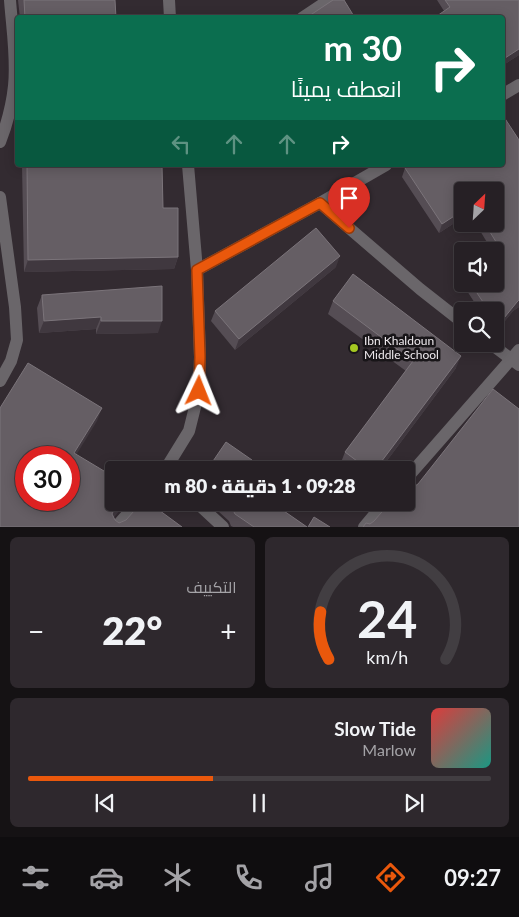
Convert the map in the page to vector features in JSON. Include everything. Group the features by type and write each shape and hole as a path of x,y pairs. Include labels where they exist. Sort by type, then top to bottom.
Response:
{"street":[{"path":"10,0 15,48"},
{"path":"169,0 170,15"},
{"path":"306,15 329,0"},
{"path":"0,142 3,123 14,85 15,71"},
{"path":"505,93 519,85"},
{"path":"171,461 190,431 199,391 200,357 197,270 188,167"},
{"path":"197,270 383,167"},
{"path":"0,196 15,307 17,340 11,361 0,381"},
{"path":"320,203 454,316"},
{"path":"415,469 516,358 504,351"},
{"path":"116,527 130,511"},
{"path":"206,511 224,527"},
{"path":"364,527 377,511"}],"building":[{"path":"24,0 115,0 116,15 25,15"},
{"path":"333,0 344,0 353,15 310,15"},
{"path":"445,0 519,0 519,49 505,58 505,15 438,15 450,7"},
{"path":"505,119 519,140 519,300 504,318 504,302 483,302 476,292 504,292 504,242 496,242 490,232 504,232 504,182 454,182 454,216 442,224 405,168 505,167"},
{"path":"27,167 162,167 163,208 178,208 178,257 28,260"},
{"path":"316,228 340,256 239,339 215,311"},
{"path":"353,274 461,356 382,461 357,461 345,452 413,361 333,301"},
{"path":"162,286 162,321 101,321 101,317 44,321 42,295"},
{"path":"28,363 102,408 78,446 15,446 15,511 80,511 80,457 105,472 105,511 114,511 112,514 119,523 126,520 134,511 160,511 182,527 0,527 0,408"},
{"path":"493,389 519,409 519,527 363,527 366,523 370,524 374,521 383,511 415,511 415,486"},
{"path":"226,442 252,460 251,461 213,461"},
{"path":"234,511 284,511 307,527 254,527"},
{"path":"314,517 330,527 308,527"}],"place":[{"name":"Ibn Khaldoun Middle School","path":"354,348"}],"route":[{"path":"199,391 200,357 197,270 320,203 349,228"}]}
